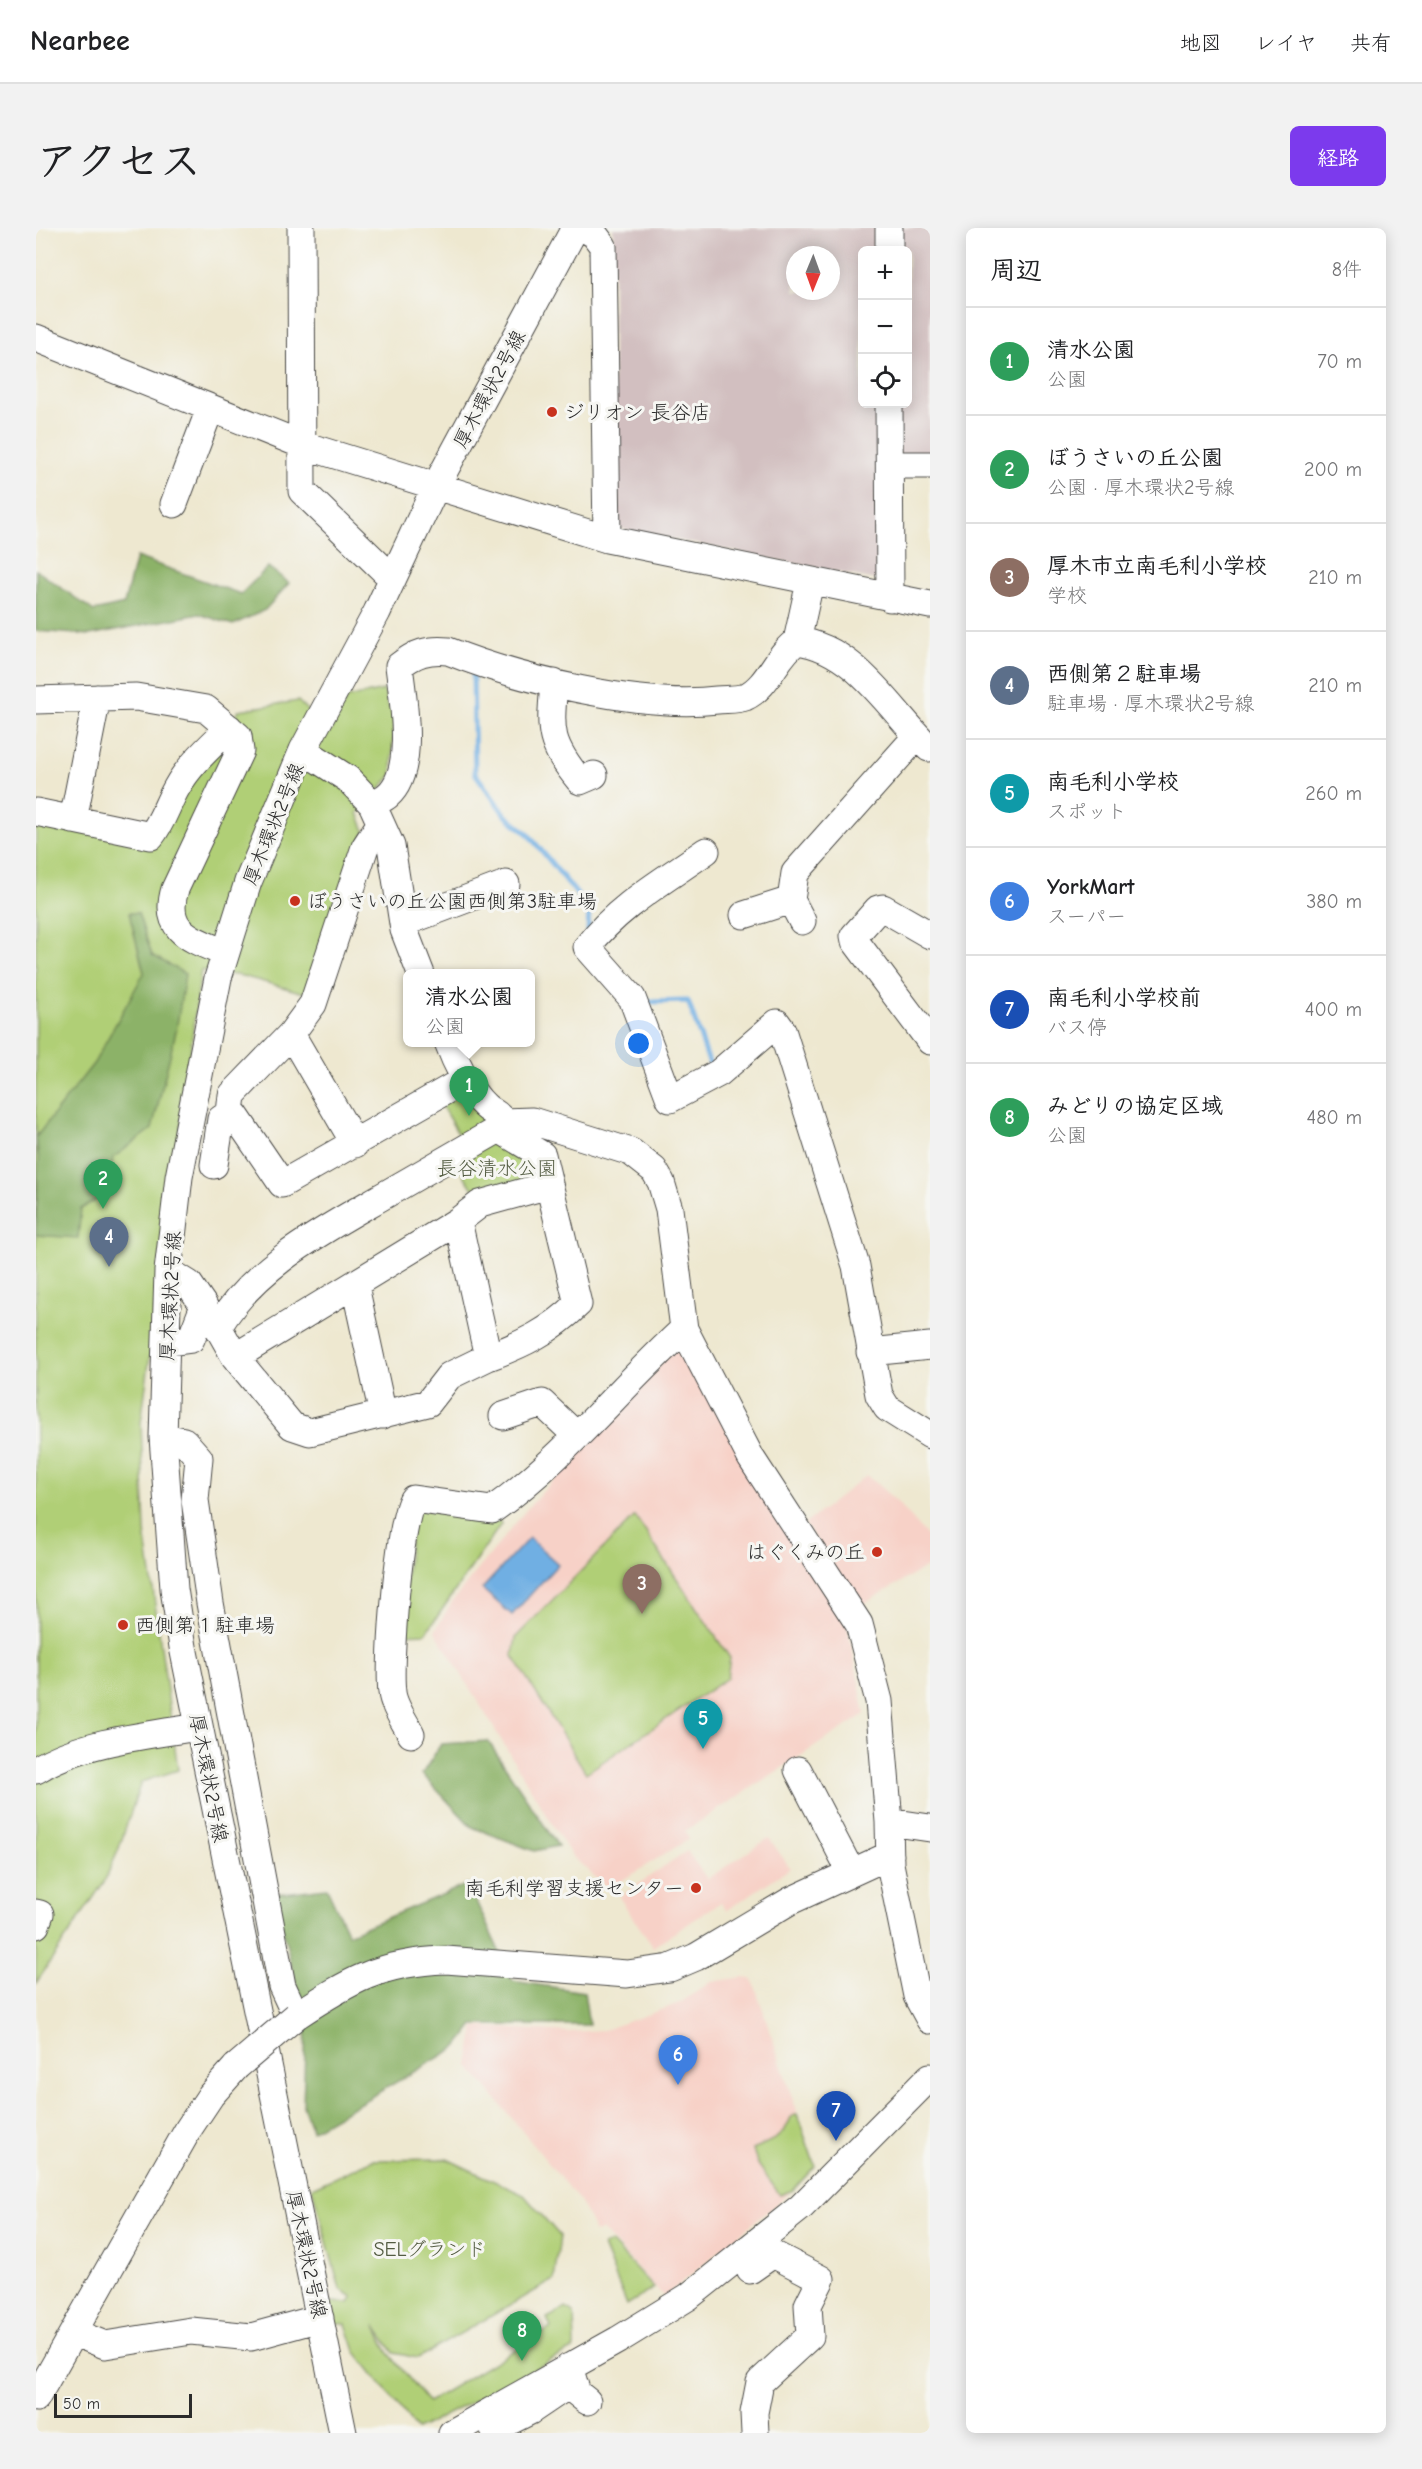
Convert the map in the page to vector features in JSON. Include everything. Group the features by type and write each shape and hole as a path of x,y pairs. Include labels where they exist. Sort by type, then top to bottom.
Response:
{"street":[{"path":"301,228 302,491 391,577"},
{"name":"厚木環状2号線","path":"343,2433 174,1589 164,1437 168,1271 182,1166 218,978 248,882 303,750 377,612 391,577 436,486 575,228"},
{"path":"583,228 594,234 603,246 607,539"},
{"path":"889,228 889,246"},
{"path":"36,338 303,445 607,539 930,606"},
{"path":"890,408 890,598"},
{"path":"174,504 210,409"},
{"path":"890,465 930,465"},
{"path":"797,641 810,582"},
{"path":"466,1078 282,1184 230,1113 232,1095 291,1034 314,1004 376,814 400,777 405,747 399,666 411,656 430,649 448,651 554,683 661,702 743,698 755,690 787,648 797,641 814,643 836,656 889,700 923,742 795,873 797,911 744,915"},
{"path":"554,683 551,727 560,756 580,781 594,775"},
{"path":"36,700 136,697 206,709 238,736 240,751 175,889 170,905 172,921 188,937 225,953"},
{"path":"73,820 97,698"},
{"path":"36,812 151,836 161,823 177,788 197,760 229,728"},
{"path":"303,750 348,779 376,814 391,846 403,923 419,969"},
{"path":"706,850 621,910 601,928 586,947 632,998 670,1099 719,1073 777,1023 782,1030 856,1266 879,1395 887,1408 930,1435"},
{"path":"403,923 498,893"},
{"path":"930,935 883,908 878,909 854,936 855,941 930,1041"},
{"path":"291,1034 355,1144"},
{"path":"450,1047 466,1078 484,1106 501,1116 501,1125"},
{"path":"214,1165 221,1119 230,1113"},
{"path":"501,1125 542,1155 578,1304 565,1317 522,1345 488,1357 449,1376 428,1403 310,1431 292,1426 236,1357 218,1328 232,1304 255,1279 322,1231 501,1125 532,1121 543,1124 631,1152 654,1170 669,1209 684,1329 751,1458 859,1624 879,1701 890,1856 917,1996 930,2020"},
{"path":"236,1357 355,1286 458,1221 480,1204 549,1185"},
{"path":"458,1221 488,1357"},
{"path":"168,1271 189,1284 204,1306 191,1339 168,1342"},
{"path":"355,1286 383,1415"},
{"path":"411,1734 392,1694 398,1586 408,1507 413,1499 492,1510 512,1495 577,1436 684,1329"},
{"path":"870,1352 930,1346"},
{"path":"503,1416 542,1403 577,1436"},
{"path":"164,1437 184,1441 199,1458 195,1500 210,1603 282,1986 296,2016"},
{"path":"36,1770 52,1760 100,1746 200,1727"},
{"path":"798,1770 850,1872"},
{"path":"889,1822 930,1828"},
{"path":"36,2398 75,2333 189,2128 211,2095 236,2067 296,2016 347,1982 367,1973 417,1961 446,1960 627,1974 670,1968 696,1957 790,1901 850,1872 890,1856"},
{"path":"36,1913 40,1914 36,1925"},
{"path":"460,2429 576,2384 801,2207 930,2077"},
{"path":"750,2270 773,2254 821,2278 808,2305 810,2336 760,2382 754,2413 755,2433"},
{"path":"75,2333 105,2345 191,2331 251,2337 320,2318"}],"shaded area":[{"path":"613,228 884,228 884,246 858,246 858,408 884,408 885,582 613,527"},
{"path":"895,228 930,228 930,461 898,461 898,408 912,408 912,246 896,246"},
{"path":"682,1350 796,1552 847,1624 865,1714 685,1831 689,1839 608,1889 571,1855 435,1631 451,1603 526,1510 671,1352"},
{"name":"はぐくみの丘","path":"867,1475 897,1502 930,1539 930,1565 860,1606 805,1524"},
{"name":"南毛利学習支援センター","path":"769,1838 790,1868 727,1910 721,1902 653,1947 619,1897 687,1851 707,1879"},
{"path":"744,1977 753,1980 815,2166 793,2190 664,2297 602,2229 595,2233 581,2203 468,2065 475,2027 570,2032 604,2030 680,2003 711,1982"}],"green space":[{"path":"136,557 241,594 268,567 289,583 265,610 233,625 199,614 90,635 36,631 36,570 94,611 124,604"},
{"path":"384,690 389,708 394,707 392,775 358,813 365,831 308,994 242,976 201,970 141,1423 145,1531 178,1770 141,1782 118,1851 104,1882 36,1983 36,823 147,841 239,710 298,701 329,732 347,698"},
{"path":"129,913 138,913 152,955 185,974 176,1031 152,1129 113,1158 108,1193 81,1209 78,1238 36,1235 39,1160 36,1137 94,1063 144,973"},
{"path":"460,1094 493,1118 460,1137 441,1105"},
{"name":"長谷清水公園","path":"498,1139 536,1160 540,1178 480,1199 455,1162"},
{"path":"413,1509 498,1517 501,1524 426,1633 400,1634"},
{"path":"635,1516 730,1658 727,1678 586,1773 513,1656 516,1637"},
{"path":"488,1741 558,1846 534,1851 472,1827 422,1774 441,1744"},
{"path":"468,1884 513,1981 584,1992 589,2025 474,2025 457,2047 312,2131 303,2106 306,2025 274,1894 327,1888 348,1934"},
{"path":"797,2114 815,2166 793,2190 780,2195 757,2163 753,2149 776,2138 785,2130 791,2117"},
{"name":"SELグランド","path":"447,2159 524,2195 560,2236 554,2280 418,2358 394,2353 375,2325 388,2352 428,2402 551,2328 547,2318 566,2308 574,2313 575,2348 417,2430 355,2351 346,2324 333,2324 330,2302 349,2303 353,2297 340,2289 312,2188 373,2160"},
{"path":"611,2242 654,2288 627,2305 603,2246"}],"water":[{"path":"529,1538 558,1564 512,1615 482,1589"}],"waterway":[{"path":"475,670 473,675 475,773 505,815 528,834 589,909 588,931"},
{"path":"642,994 649,1002 688,1001 710,1065"}],"place":[{"name":"ジリオン 長谷店","path":"552,412"},
{"name":"ぼうさいの丘公園西側第3駐車場","path":"295,901"},
{"name":"清水公園","path":"469,1116"},
{"name":"ぼうさいの丘公園","path":"103,1209"},
{"name":"西側第２駐車場","path":"109,1267"},
{"name":"はぐくみの丘","path":"877,1552"},
{"name":"厚木市立南毛利小学校","path":"642,1614"},
{"name":"西側第１駐車場","path":"123,1625"},
{"name":"南毛利小学校","path":"703,1749"},
{"name":"南毛利学習支援センター","path":"696,1888"},
{"name":"YorkMart","path":"678,2085"},
{"name":"南毛利小学校前","path":"836,2141"},
{"name":"みどりの協定区域","path":"522,2361"}]}
